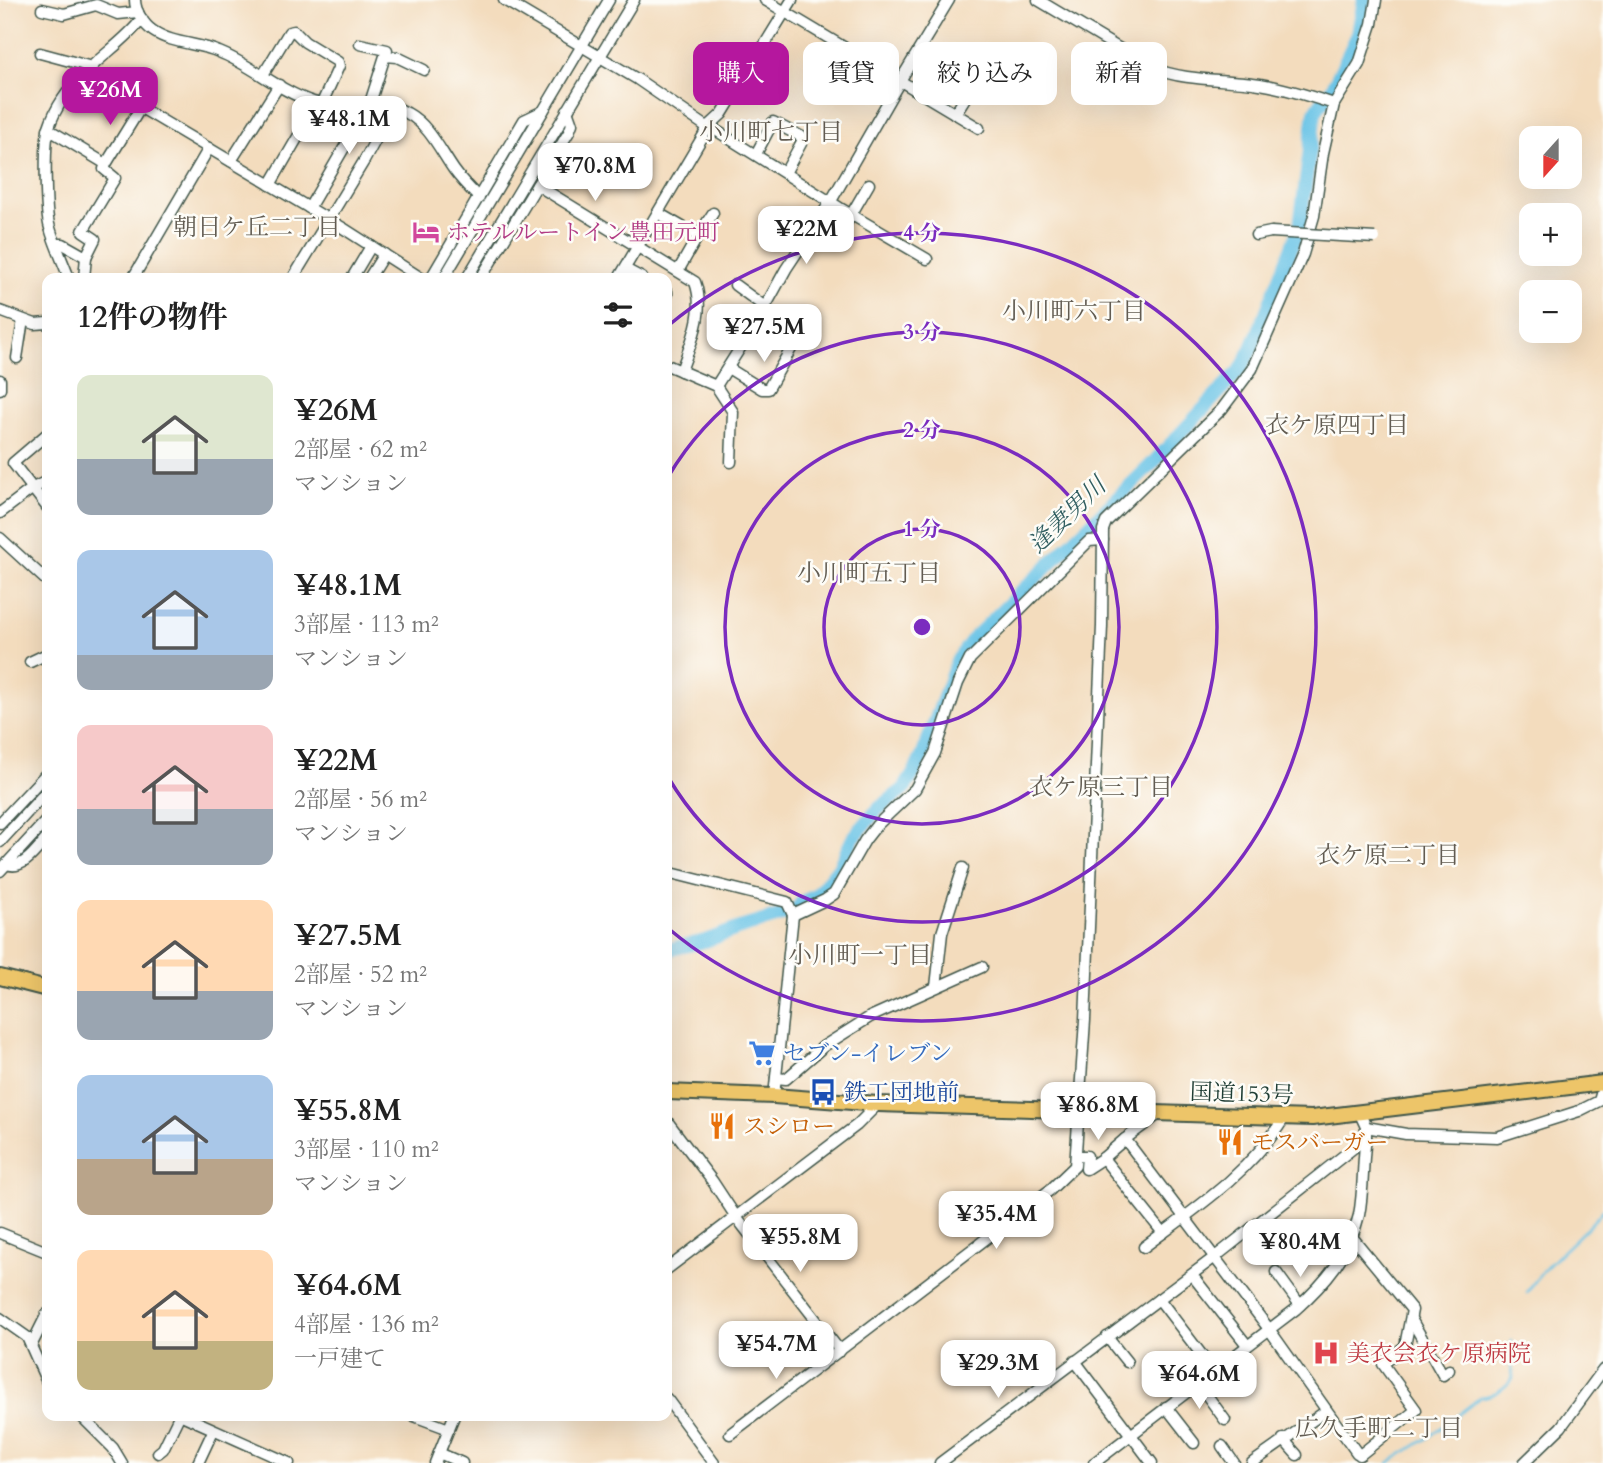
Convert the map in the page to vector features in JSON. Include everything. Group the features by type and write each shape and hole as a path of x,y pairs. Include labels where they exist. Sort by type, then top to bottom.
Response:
{"highway":[{"path":"0,977 42,988"},
{"path":"0,987 42,995"},
{"name":"国道153号","path":"672,1092 878,1104 1284,1118 1330,1117 1364,1126 1603,1085"}],"street":[{"path":"135,0 140,15 151,30 165,37 221,52 279,85 319,103 394,106 420,120 456,172 479,198"},
{"path":"504,0 927,259"},
{"path":"447,273 610,0"},
{"path":"470,273 634,0"},
{"path":"765,0 979,128"},
{"path":"622,273 710,127 722,114 792,0"},
{"path":"716,386 786,269 831,201 949,0"},
{"path":"1038,0 1152,68 1185,78 1258,83 1331,103"},
{"path":"730,1434 1072,1171 1077,1156 1080,1110 1102,626 1103,540 1106,522 1223,409 1252,369 1309,236 1331,103 1359,64 1372,24 1376,0"},
{"path":"42,9 64,14 96,5 118,14 140,15"},
{"path":"67,273 49,228 45,206 48,129 59,107 88,70 129,36 140,15"},
{"path":"263,75 289,32 294,31 305,42 338,62 339,66 270,185"},
{"path":"360,44 387,50 424,70"},
{"path":"309,208 365,112 387,50"},
{"path":"40,53 88,70 141,107 413,273"},
{"path":"231,162 279,85"},
{"path":"955,114 961,105"},
{"path":"296,273 394,106"},
{"path":"84,273 86,257 95,239 83,231 115,178 104,169 141,107"},
{"path":"484,273 569,132 572,124 567,110"},
{"path":"434,273 524,120 544,111"},
{"path":"756,154 773,122 804,138 785,173"},
{"path":"48,129 106,164"},
{"path":"136,273 209,148"},
{"path":"834,244 869,184"},
{"path":"537,185 695,282 699,319 681,371"},
{"path":"500,222 514,218 521,212"},
{"path":"658,213 698,236"},
{"path":"678,271 713,213"},
{"path":"460,229 461,250"},
{"path":"1256,235 1271,232 1375,239"},
{"path":"492,236 494,257"},
{"path":"56,244 63,244 86,257"},
{"path":"355,273 371,246"},
{"path":"372,273 384,254"},
{"path":"625,268 634,273"},
{"path":"735,285 765,307"},
{"path":"0,311 35,324 42,323"},
{"path":"728,368 762,389 768,389 799,341 759,318"},
{"path":"17,358 23,320"},
{"path":"672,367 716,386 733,412 731,462"},
{"path":"0,380 0,389"},
{"path":"42,438 13,463 42,500"},
{"path":"0,513 42,484"},
{"path":"0,538 42,576"},
{"path":"793,915 834,894 865,840 915,789 935,753 958,683 970,659 1089,541 1103,540"},
{"path":"30,662 42,656"},
{"path":"0,823 42,778"},
{"path":"0,842 42,796"},
{"path":"3,867 42,825"},
{"path":"3,867 22,864 42,843"},
{"path":"936,987 942,933 963,868"},
{"path":"672,873 787,902 793,915 774,1096"},
{"path":"776,1078 786,1079 824,1046 870,1017 982,967"},
{"path":"1364,1126 1406,1134 1497,1138 1579,1111 1599,1101 1603,1085"},
{"path":"672,1265 857,1125 878,1104"},
{"path":"1077,1156 1087,1156 1086,1168 1103,1158 1160,1112"},
{"path":"1144,1247 1252,1161 1284,1118"},
{"path":"940,1463 1266,1217 1364,1126"},
{"path":"1094,1463 1300,1305 1326,1281 1352,1237 1359,1212 1364,1126"},
{"path":"672,1128 736,1217 840,1352"},
{"path":"1125,1139 1269,1329 1359,1454 1416,1410 1383,1364 1405,1346 1412,1310 1352,1237"},
{"path":"1103,1158 1163,1233"},
{"path":"1266,1217 1284,1240"},
{"path":"0,1233 42,1250"},
{"path":"1276,1272 1300,1305"},
{"path":"1192,1275 1247,1345"},
{"path":"1159,1299 1214,1371"},
{"path":"0,1318 27,1337 42,1370"},
{"path":"1411,1318 1443,1375 1449,1370"},
{"path":"32,1344 42,1324"},
{"path":"1107,1338 1127,1362"},
{"path":"37,1358 42,1361"},
{"path":"1075,1361 1152,1463"},
{"path":"1524,1463 1561,1427 1603,1370"},
{"path":"1198,1383 1225,1420"},
{"path":"672,1406 714,1463"},
{"path":"1166,1407 1194,1443"},
{"path":"1252,1463 1326,1411"},
{"path":"86,1421 113,1448 122,1463"},
{"path":"158,1454 176,1421"},
{"path":"194,1421 289,1463"},
{"path":"427,1421 449,1429"},
{"path":"452,1421 437,1458 462,1463"},
{"path":"198,1463 214,1431"},
{"path":"1283,1439 1297,1455"},
{"path":"1222,1446 1234,1463"}],"waterway":[{"name":"逢妻男川","path":"672,949 705,941 795,911 802,902 816,896 839,867 853,838 878,809 904,789 914,773 957,661 972,640 1151,465 1242,368 1300,226 1315,112 1332,89 1358,34 1364,0"},
{"path":"1527,1293 1544,1270 1603,1210"},
{"path":"1388,1463 1429,1437 1481,1397 1495,1393 1506,1385 1513,1378 1510,1347 1512,1341"}],"place":[{"name":"ホテルルートイン豊田元町","path":"426,232"},
{"name":"セブン-イレブン","path":"762,1053"},
{"name":"鉄工団地前","path":"823,1092"},
{"name":"スシロー","path":"722,1126"},
{"name":"モスバーガー","path":"1230,1142"},
{"name":"美衣会衣ケ原病院","path":"1326,1353"}],"district":[{"name":"小川町七丁目","path":"771,132"},
{"name":"朝日ケ丘二丁目","path":"257,227"},
{"name":"小川町六丁目","path":"1074,311"},
{"name":"衣ケ原四丁目","path":"1337,425"},
{"name":"小川町五丁目","path":"869,573"},
{"name":"衣ケ原三丁目","path":"1101,787"},
{"name":"衣ケ原二丁目","path":"1388,855"},
{"name":"小川町一丁目","path":"860,955"},
{"name":"広久手町二丁目","path":"1379,1428"}]}
